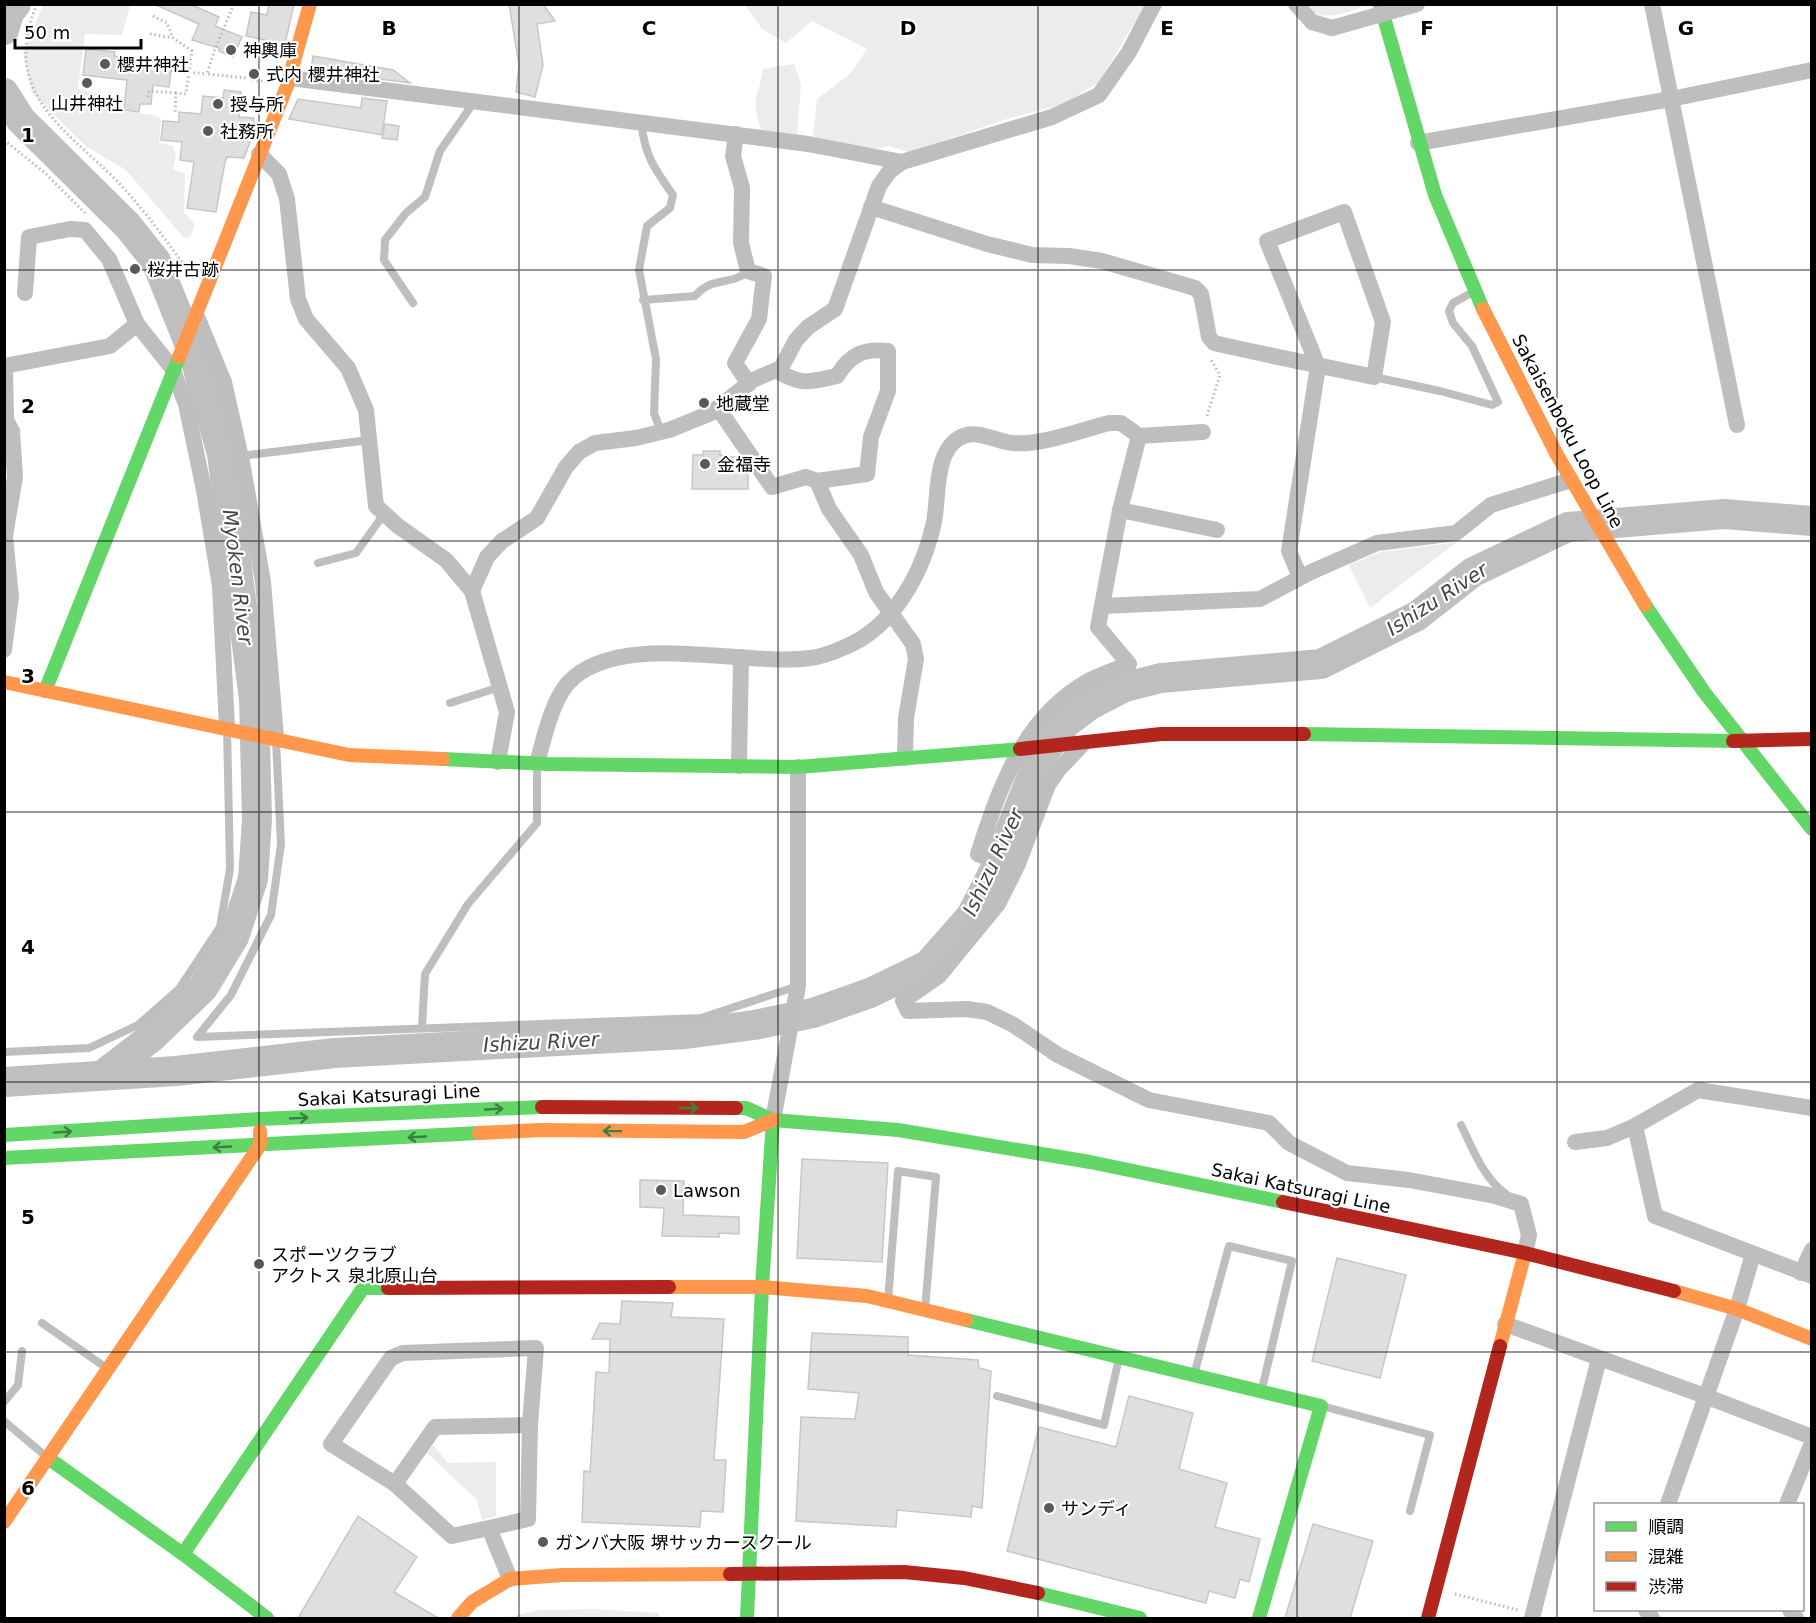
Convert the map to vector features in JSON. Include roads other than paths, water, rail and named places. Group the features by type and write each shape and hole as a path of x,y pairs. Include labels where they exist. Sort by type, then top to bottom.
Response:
{"street":[{"path":"45,691 260,154 310,4"},
{"path":"472,591 488,557 502,541 537,518 566,466 579,452 595,443 662,432 718,408 749,384 781,368 796,340 807,327 836,309 879,186 889,172 902,162 1052,117 1099,95 1129,52 1154,4"},
{"path":"1296,4 1312,22 1332,28 1417,4"},
{"name":"Sakaisenboku Loop Line","path":"1380,4 1418,143 1459,255 1527,397 1588,511 1672,647 1742,741 1812,829"},
{"path":"1652,4 1737,425"},
{"path":"1418,143 1671,99 1812,70"},
{"path":"284,81 475,101 736,134 808,144 902,162"},
{"path":"736,134 733,156 742,188 741,243 748,271 765,276 759,320 735,363 749,384"},
{"path":"260,154 279,174 287,199 298,299 306,319 348,368 366,410 376,506 446,560 472,591 507,712 498,762"},
{"path":"871,207 987,244 1032,255 1069,256 1102,261 1195,288 1201,294 1209,337 1214,343 1318,366 1374,377 1383,322 1344,212 1267,241 1318,366 1289,551 1300,578"},
{"path":"25,293 29,237 70,229 85,230 109,259 137,324 174,366 186,404 204,490 220,586 229,727"},
{"path":"195,317 224,382 241,456 263,582 273,736"},
{"path":"4,650 11,597 5,536 15,477 12,431 6,420 5,366 110,346 137,324"},
{"path":"718,408 772,487 806,477 817,481 867,474 871,437 888,391 888,351 875,349 855,354 846,361 837,376 813,381 794,382 776,370"},
{"path":"537,763 548,727 567,685 581,672 600,661 634,654 811,658 847,646 892,614 907,591 924,556 934,523 942,464 947,451 956,440 973,434 1013,443 1032,442 1109,423 1121,423 1139,436 1203,432"},
{"path":"1015,869 978,854 994,805 1021,749 1058,702 1090,680 1129,664 1098,627 1120,510 1139,436"},
{"path":"1102,606 1260,599 1377,543 1456,533 1491,505 1571,480"},
{"path":"817,481 830,509 861,555 876,592 913,644 916,659 906,718 905,758"},
{"path":"1120,510 1216,530"},
{"path":"739,766 741,657"},
{"path":"4,682 273,736 349,755 498,762 798,767 1173,734 1370,734 1742,741 1812,739"},
{"path":"1082,743 1048,785 1015,869 998,904 939,976 903,1001 908,1011 967,1009 987,1012 1012,1024 1058,1055 1149,1101 1269,1123 1289,1143 1347,1173 1409,1179 1495,1196 1521,1204 1529,1235 1428,1618"},
{"path":"747,1618 762,1287 773,1120 797,992 798,767"},
{"path":"1575,1142 1607,1138 1635,1126 1698,1090 1812,1108"},
{"name":"Sakai Katsuragi Line","path":"4,1136 260,1119 550,1107 746,1108 773,1120 898,1131 1090,1162 1525,1252 1642,1281 1737,1309 1812,1339"},
{"path":"4,1522 260,1145 260,1119"},
{"name":"Sakai Katsuragi Line","path":"4,1158 542,1130 744,1132 773,1120"},
{"path":"1635,1126 1655,1216 1806,1274 1812,1250"},
{"path":"1668,1503 1737,1309 1753,1254"},
{"path":"183,1554 363,1288 762,1287 867,1296 1321,1406 1259,1618"},
{"path":"1505,1324 1812,1437"},
{"path":"536,1348 530,1425 528,1519 452,1536 395,1485 331,1444 392,1358 403,1353 536,1348"},
{"path":"1532,1616 1599,1359"},
{"path":"395,1485 435,1428 530,1425"},
{"path":"1787,1503 1812,1443"},
{"path":"48,1458 183,1554 267,1618"},
{"path":"489,1528 510,1580"},
{"path":"458,1618 472,1602 510,1580 562,1575 749,1572 950,1574 997,1582 1140,1618"}],"lane":[{"path":"413,303 384,260 385,240 406,213 425,197 440,151 475,101"},
{"path":"641,122 644,147 649,161 673,195 670,208 647,226 639,270 656,359 654,413 662,432"},
{"path":"643,300 695,296 704,286 740,279 748,271"},
{"path":"1374,377 1492,405 1498,402 1472,346 1453,323 1449,311 1453,303 1477,291"},
{"path":"241,456 369,440"},
{"path":"318,563 356,553 384,514"},
{"path":"450,703 500,687"},
{"path":"4,1052 89,1048 138,1025 179,988 220,927 230,869 229,727"},
{"path":"273,736 281,844 271,915 231,995 197,1037 700,1018 797,992"},
{"path":"422,1027 425,974 468,904 537,823 537,763"},
{"path":"1461,1125 1484,1171 1497,1187 1521,1204"},
{"path":"888,1302 898,1171 936,1177 925,1310"},
{"path":"1194,1375 1228,1246 1292,1261 1261,1391"},
{"path":"42,1323 108,1370"},
{"path":"4,1402 18,1384 22,1351"},
{"path":"998,1396 1104,1425 1119,1357"},
{"path":"1321,1406 1430,1435 1410,1511"},
{"path":"4,1421 48,1458"}],"waterway":[{"name":"Myoken River","path":"4,30 9,13 16,4"},
{"name":"Myoken River","path":"4,93 21,120 128,226 156,261 195,358 222,454 254,699 257,819 253,879 234,937 203,988 152,1037 104,1074"},
{"name":"Ishizu River","path":"4,1082 176,1071 335,1053 686,1034 754,1025 813,1013 870,993 928,965 971,916 995,869 1039,759 1066,723 1090,705 1125,687 1161,678 1321,664 1417,616 1473,572 1568,527 1724,514 1812,521"}],"place":[{"name":"神輿庫","path":"231,50"},
{"name":"櫻井神社","path":"105,64"},
{"name":"式内 櫻井神社","path":"254,74"},
{"name":"山井神社","path":"87,83"},
{"name":"授与所","path":"218,104"},
{"name":"社務所","path":"208,131"},
{"name":"桜井古跡","path":"135,269"},
{"name":"地蔵堂","path":"704,403"},
{"name":"金福寺","path":"705,464"},
{"name":"Lawson","path":"661,1190"},
{"name":"スポーツクラブ アクトス 泉北原山台","path":"259,1264"},
{"name":"サンディ","path":"1049,1508"},
{"name":"ガンバ大阪 堺サッカースクール","path":"543,1542"}]}
